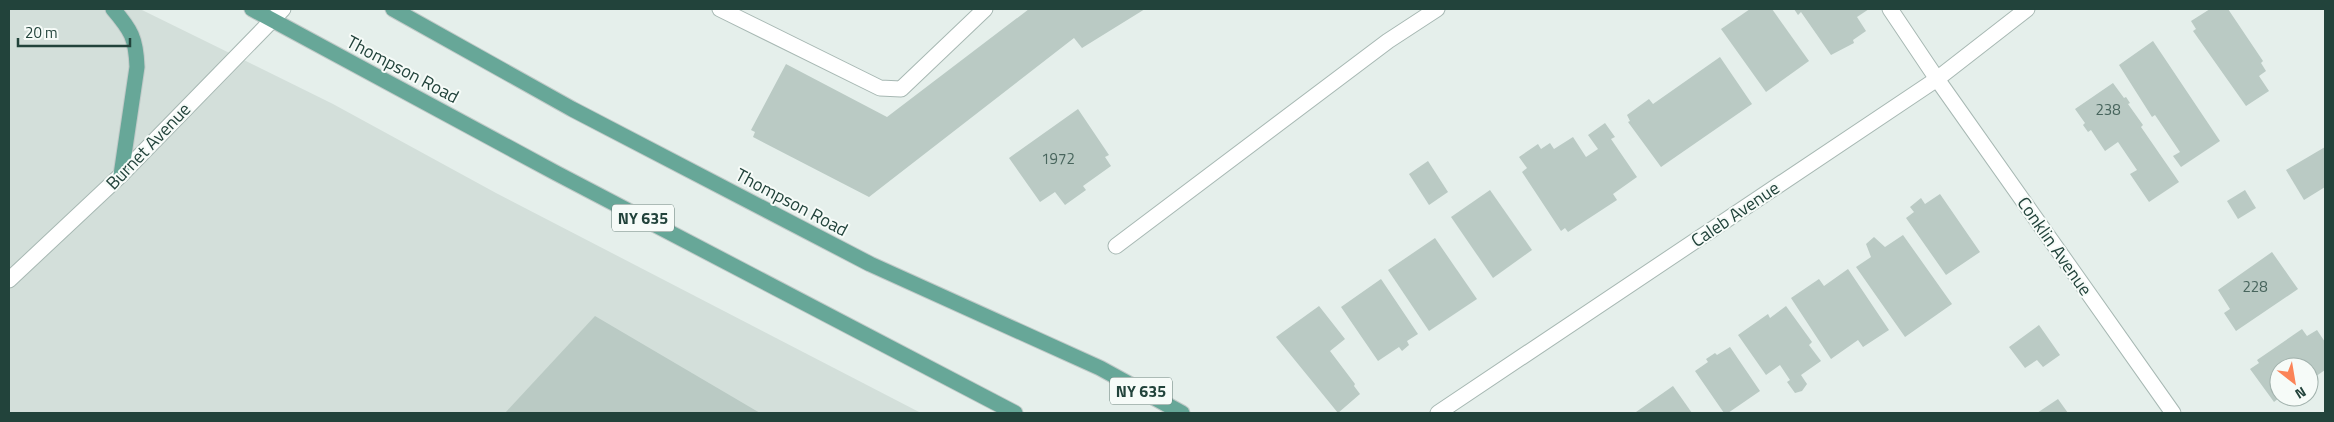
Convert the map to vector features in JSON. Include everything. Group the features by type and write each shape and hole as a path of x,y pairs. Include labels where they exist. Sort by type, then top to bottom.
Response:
{"main road":[{"path":"113,9 130,28 136,52 137,67 121,176"},
{"name":"Thompson Road","path":"252,9 556,173 1015,413"},
{"name":"Thompson Road","path":"393,9 572,109 870,264 1100,368 1182,413"}],"street":[{"name":"Burnet Avenue","path":"9,280 121,176 284,9"},
{"path":"720,9 880,88 901,89 985,9"},
{"path":"1116,246 1388,41 1437,9"},
{"name":"Conklin Avenue","path":"1890,9 1937,79 2173,413"},
{"name":"Caleb Avenue","path":"1438,413 1937,79 2027,9"}],"shaded area":[{"path":"9,9 140,9 333,104 496,193 921,413 9,413"}],"building":[{"path":"1029,9 1145,9 1082,48 1074,38 869,197 753,137 755,132 751,130 786,64 887,117"},
{"path":"1750,9 1772,9 1809,61 1766,92 1721,29"},
{"path":"1794,9 1869,9 1857,17 1866,31 1853,40 1854,43 1831,55 1801,12 1798,15"},
{"path":"2210,9 2228,9 2263,61 2261,63 2266,71 2259,76 2269,91 2246,106 2193,31 2196,29 2191,21"},
{"path":"2153,41 2220,141 2181,167 2173,156 2180,152 2155,115 2152,117 2119,65"},
{"path":"1720,57 1752,104 1661,167 1628,122 1630,121 1627,115 1649,99 1653,104"},
{"path":"2113,83 2130,103 2128,104 2143,125 2141,127 2179,182 2149,202 2130,174 2137,170 2118,142 2105,151 2091,130 2088,132 2083,125 2085,123 2075,109"},
{"path":"1078,109 1109,155 1105,157 1111,166 1083,186 1086,190 1065,205 1055,192 1040,202 1009,158"},
{"path":"1605,123 1615,137 1611,139 1637,177 1613,194 1617,200 1568,232 1565,228 1561,231 1522,172 1527,168 1519,157 1538,144 1541,149 1550,143 1554,149 1573,137 1586,157 1598,149 1588,135"},
{"path":"2325,147 2325,187 2304,200 2286,170"},
{"path":"1428,161 1448,192 1429,205 1409,174"},
{"path":"1490,190 1532,250 1493,278 1451,217"},
{"path":"2245,190 2256,208 2238,219 2227,201"},
{"path":"1940,194 1980,252 1946,275 1906,218 1914,212 1910,207 1921,198 1925,204"},
{"path":"1903,235 1952,304 1905,337 1856,267 1871,257 1866,244 1874,237 1885,247"},
{"path":"1435,238 1477,299 1429,331 1388,270"},
{"path":"2272,252 2298,289 2236,331 2224,313 2230,309 2218,290"},
{"path":"1848,269 1889,330 1863,347 1858,340 1831,359 1791,298 1819,279 1824,286"},
{"path":"1381,279 1418,334 1407,341 1409,345 1402,351 1399,347 1378,361 1341,307"},
{"path":"1319,306 1345,339 1330,351 1355,384 1354,386 1360,394 1338,413 1276,337"},
{"path":"1786,306 1812,342 1809,345 1821,361 1801,375 1807,384 1802,391 1795,393 1787,382 1790,380 1780,365 1766,375 1738,335 1768,314 1770,318"},
{"path":"595,316 760,413 505,413"},
{"path":"2039,325 2060,355 2043,367 2037,360 2025,368 2009,347"},
{"path":"2302,329 2307,336 2317,330 2325,342 2325,370 2319,374 2319,357 2269,357 2269,395 2250,369 2259,363 2257,360"},
{"path":"1730,347 1760,391 1728,413 1724,413 1695,371 1708,362 1706,359"},
{"path":"1673,386 1692,413 1636,412"},
{"path":"2058,399 2068,413 2037,413"}]}
